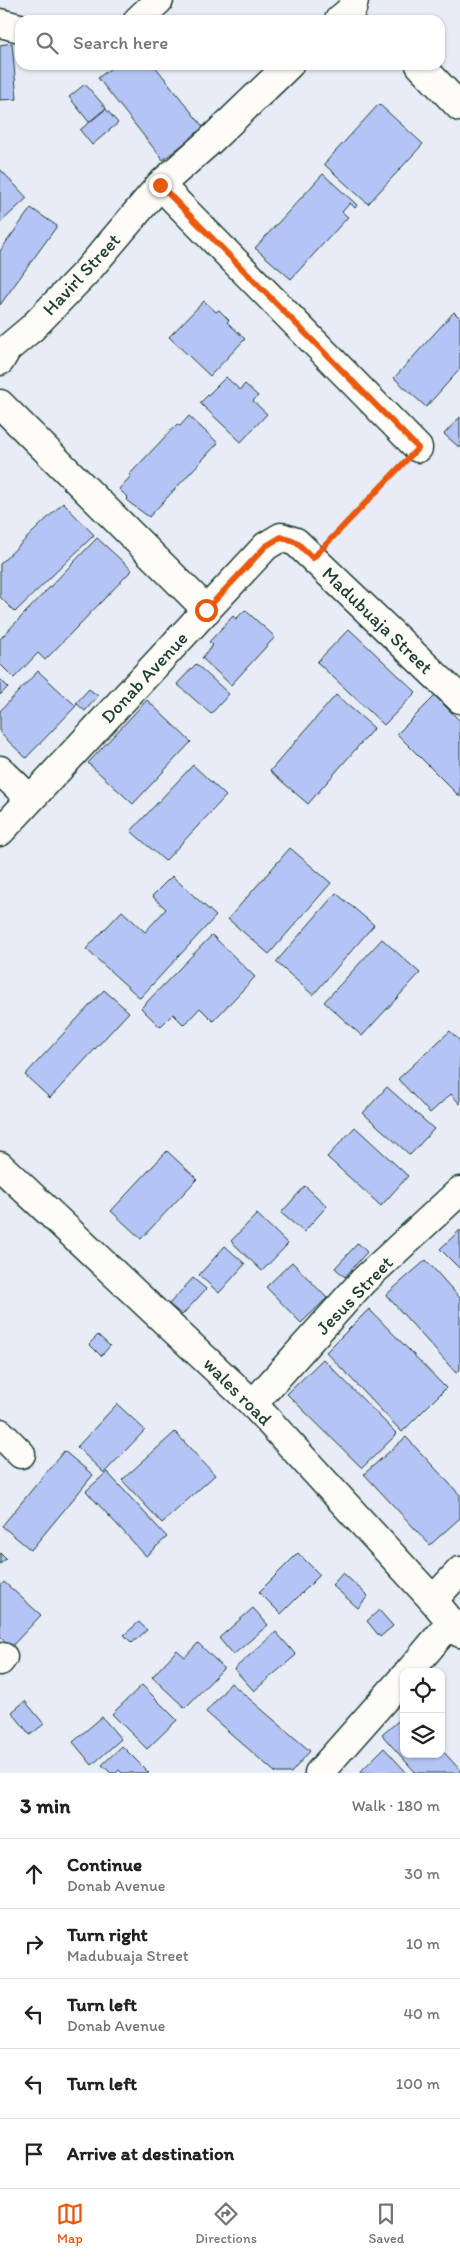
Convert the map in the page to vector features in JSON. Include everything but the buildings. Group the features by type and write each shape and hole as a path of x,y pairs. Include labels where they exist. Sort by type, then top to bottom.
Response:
{"street":[{"path":"143,15 158,0"},
{"path":"0,23 15,27"},
{"path":"284,70 210,141 160,185 418,448"},
{"path":"425,70 460,106"},
{"name":"Havirl Street","path":"2,352 32,328 88,270 160,185"},
{"path":"0,404 206,610"},
{"name":"Donab Avenue","path":"0,832 266,546 281,537 304,550"},
{"name":"Madubuaja Street","path":"304,550 460,699"},
{"path":"0,770 30,800"},
{"name":"wales road","path":"0,1166 253,1404 456,1627"},
{"name":"Jesus Street","path":"253,1404 363,1281 460,1191"},
{"path":"0,1433 21,1454"},
{"path":"433,1600 460,1571"},
{"path":"413,1668 456,1627"},
{"path":"319,1773 400,1682"}],"path":[{"path":"304,550 418,448"}],"route":[{"path":"160,185 418,448 313,558 296,542 281,537 266,546 206,610"}]}
